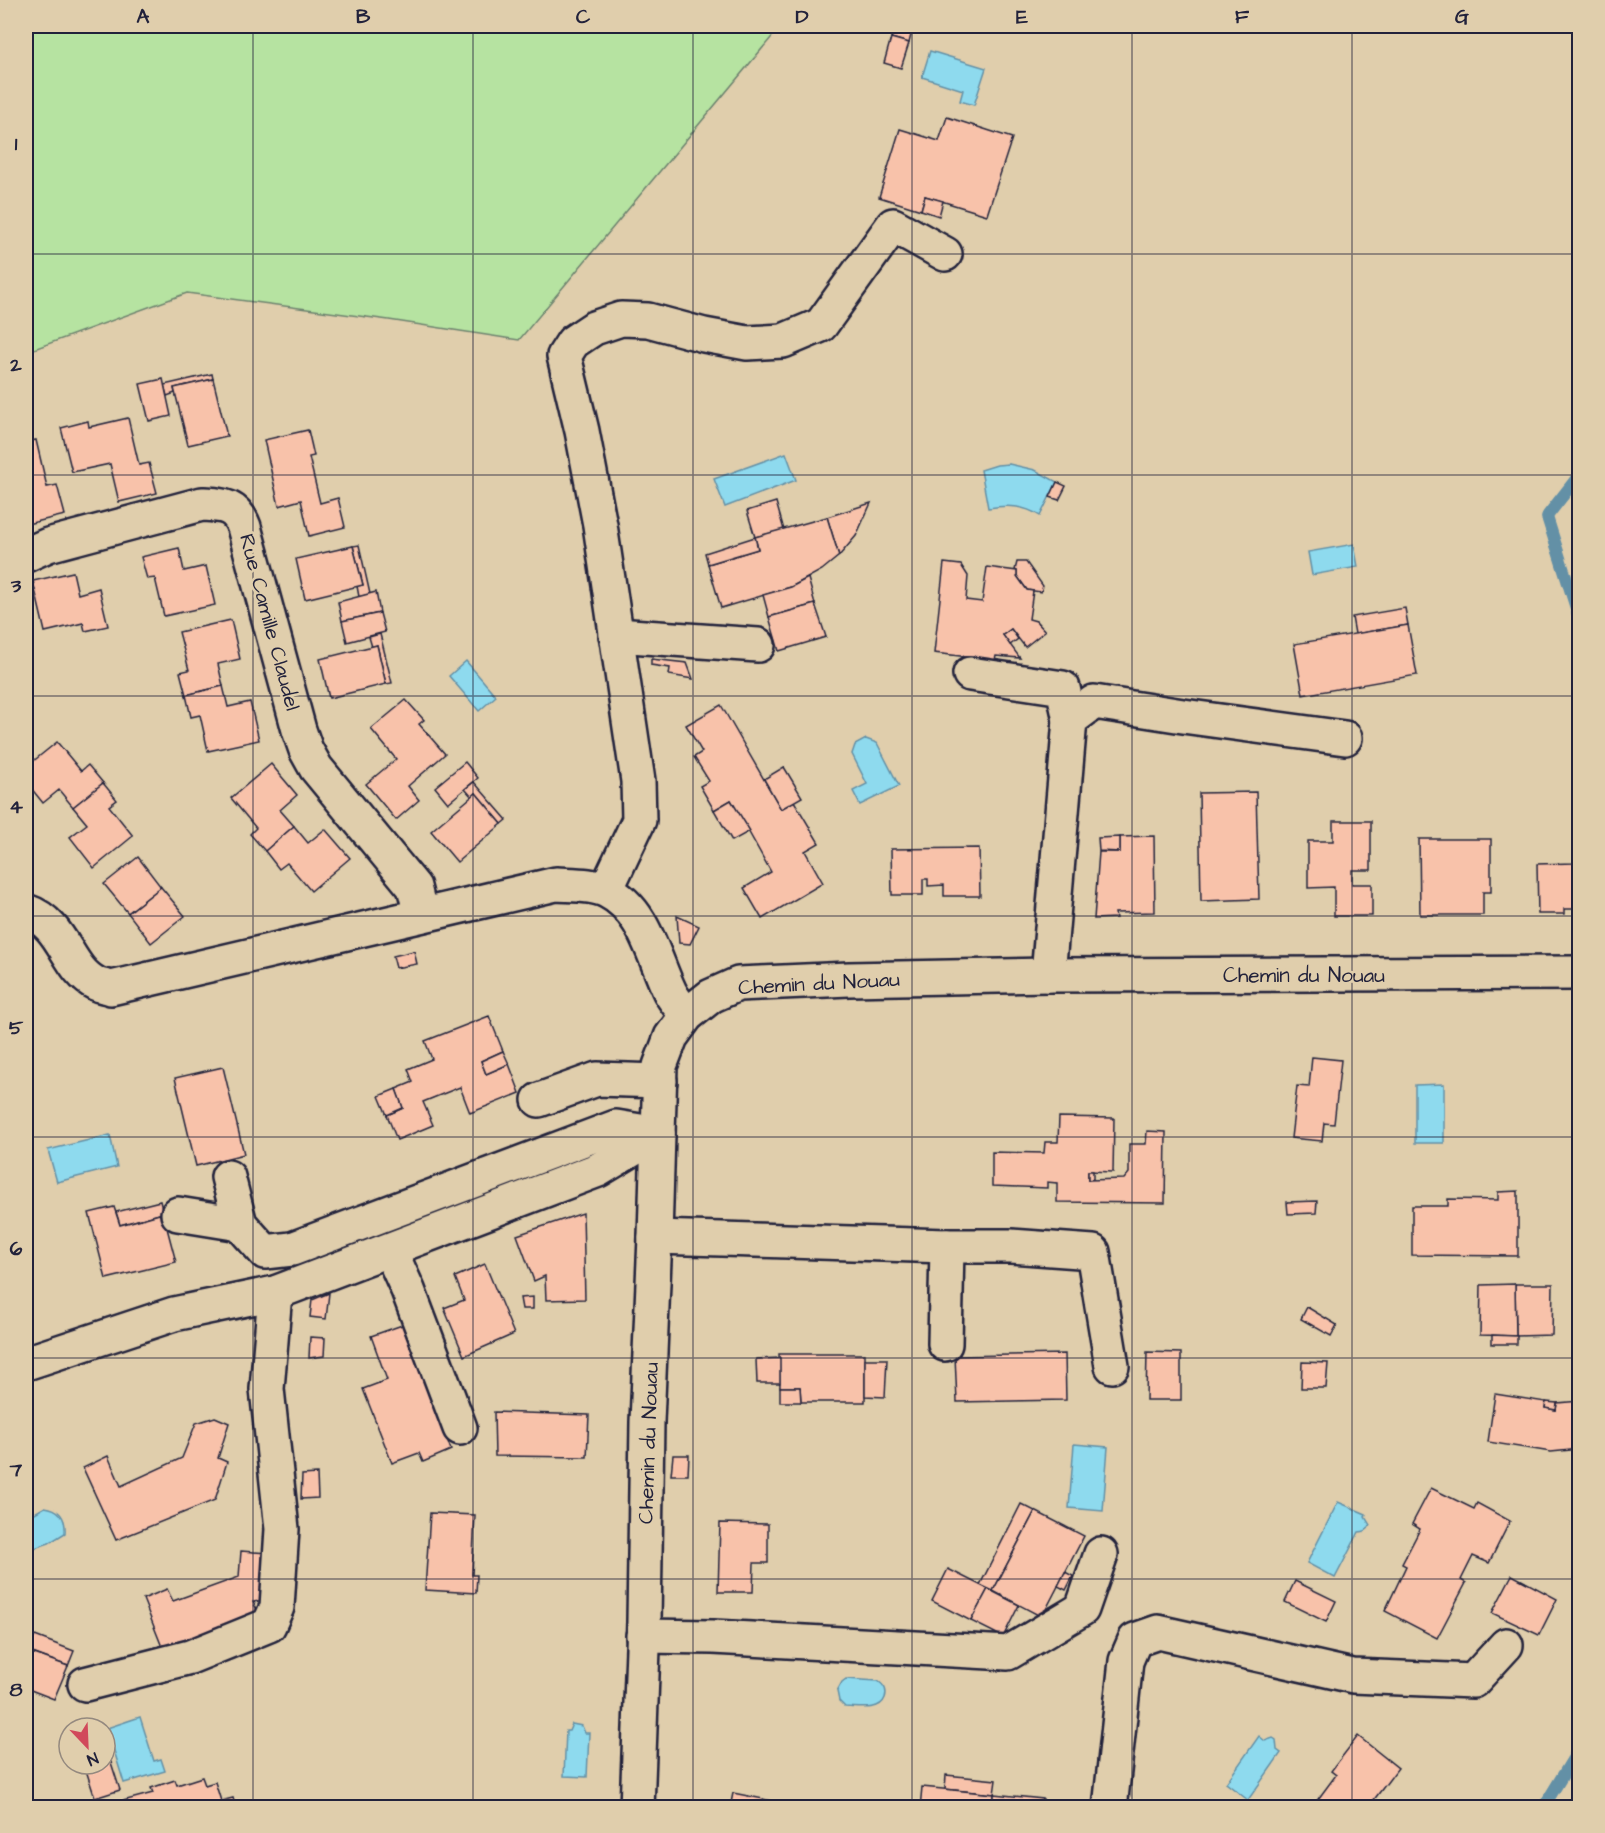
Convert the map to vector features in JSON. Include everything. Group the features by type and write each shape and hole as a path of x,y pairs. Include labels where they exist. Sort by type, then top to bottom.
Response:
{"street":[{"path":"606,890 639,820 638,781 600,525 582,431 564,356 573,342 594,327 621,319 648,320 704,335 747,342 783,341 821,325 893,225 945,254"},
{"name":"Rue Camille Claudel","path":"26,555 48,545 202,504 220,505 234,510 241,518 244,527 306,750 316,768 414,887 421,915"},
{"path":"616,635 758,645"},
{"path":"970,674 1063,688 1070,720 1048,975"},
{"path":"1070,720 1094,702 1345,738"},
{"path":"26,911 51,926 85,975 97,984 111,988 556,884 582,886 606,890 626,906 642,925 671,995 687,1015"},
{"name":"Chemin du Nouau","path":"637,1808 647,1422 656,1237 660,1066 671,1038 687,1015 711,996 738,984 1048,975 1580,973"},
{"path":"539,1100 597,1079 660,1081"},
{"path":"228,1177 240,1224 265,1252 292,1249 616,1127 658,1134"},
{"path":"26,1363 174,1314 275,1293 598,1170 658,1134"},
{"path":"178,1214 240,1224"},
{"path":"656,1237 1011,1246 1093,1252 1112,1366"},
{"path":"945,1344 947,1246"},
{"path":"390,1250 408,1290 460,1428"},
{"path":"86,1684 190,1657 269,1625 277,1607 282,1529 267,1389 275,1293"},
{"path":"643,1636 713,1637 1008,1653 1082,1609 1101,1554"},
{"path":"1110,1808 1126,1661 1135,1640 1158,1632 1353,1676 1473,1681 1506,1645"}],"green space":[{"path":"26,26 781,26 519,340 187,293 26,352"}],"water":[{"path":"930,51 986,68 974,105 960,101 963,90 922,77"},
{"path":"786,453 796,480 725,507 714,479"},
{"path":"1009,464 1035,470 1057,482 1040,516 1015,507 988,508 981,470"},
{"path":"1354,544 1358,567 1312,575 1308,552"},
{"path":"466,661 496,696 479,711 449,676"},
{"path":"866,739 877,743 899,786 860,805 853,791 867,784 852,754 855,745"},
{"path":"1444,1084 1444,1143 1415,1143 1415,1085"},
{"path":"110,1135 117,1167 57,1182 48,1150"},
{"path":"1074,1444 1108,1447 1103,1511 1069,1508"},
{"path":"1338,1502 1366,1514 1365,1517 1370,1525 1366,1531 1359,1532 1335,1578 1307,1563"},
{"path":"45,1507 58,1512 64,1523 65,1533 49,1543 26,1551 26,1518"},
{"path":"846,1679 878,1681 885,1688 885,1698 874,1707 845,1707 839,1701 837,1691"},
{"path":"140,1717 154,1761 161,1759 165,1771 124,1783 117,1760 117,1725"},
{"path":"572,1724 582,1726 585,1733 589,1733 587,1777 564,1776 566,1731 569,1731"},
{"path":"1259,1736 1265,1741 1273,1738 1276,1740 1277,1750 1281,1753 1248,1800 1226,1783"}],"building":[{"path":"895,26 912,31 909,43 891,38"},
{"path":"891,38 909,43 901,68 884,63"},
{"path":"947,117 1012,138 987,215 925,196 921,210 879,197 900,129 939,141"},
{"path":"925,196 943,201 939,216 921,210"},
{"path":"212,374 213,379 174,388 175,393 167,396 164,385"},
{"path":"163,379 171,416 149,421 140,384"},
{"path":"213,379 227,436 188,445 174,388"},
{"path":"128,418 139,465 149,463 157,493 119,502 110,464 72,472 61,428 88,421 89,427"},
{"path":"308,430 314,456 309,457 320,503 338,498 345,527 309,536 301,500 279,506 264,440"},
{"path":"36,440 47,487 57,485 65,515 27,524 26,442"},
{"path":"1057,482 1066,486 1059,500 1050,497"},
{"path":"776,502 784,530 755,537 747,511"},
{"path":"871,503 856,536 839,556 827,517"},
{"path":"827,517 839,556 822,570 791,587 721,608 708,564 758,549 755,537"},
{"path":"755,537 758,549 708,564 705,553"},
{"path":"359,545 370,594 359,597 357,586 363,585 353,546"},
{"path":"353,546 363,585 305,599 296,559"},
{"path":"179,548 184,571 206,566 215,605 164,616 155,578 147,579 141,557"},
{"path":"1017,562 1026,562 1043,586 1041,592 1027,590 1017,576 1015,570"},
{"path":"944,563 961,565 968,576 966,600 982,602 987,567 1017,571 1017,576 1027,590 1033,591 1029,619 1036,621 1045,631 1025,647 1011,629 1003,635 1020,658 996,656 995,660 934,653"},
{"path":"73,572 78,594 99,588 108,626 85,631 83,623 45,632 33,581"},
{"path":"808,578 815,604 769,617 763,595 791,587"},
{"path":"376,592 380,613 342,621 338,602"},
{"path":"815,604 826,637 779,651 769,617"},
{"path":"1405,608 1408,625 1355,634 1352,617"},
{"path":"380,613 385,632 347,642 342,621"},
{"path":"231,620 240,659 218,664 223,686 186,695 180,672 189,670 179,632"},
{"path":"1408,625 1417,675 1303,695 1294,644"},
{"path":"1011,629 1018,639 1010,645 1003,635"},
{"path":"380,634 392,683 386,684 377,645 372,647 369,637"},
{"path":"377,645 386,684 329,698 320,659"},
{"path":"651,659 687,663 693,679 669,675 670,668 651,665"},
{"path":"223,686 228,707 250,702 259,740 208,751 200,715 191,717 186,695"},
{"path":"406,700 424,720 419,724 445,754 408,786 419,800 396,820 366,784 396,759 371,729"},
{"path":"721,705 781,809 794,801 819,843 805,851 823,883 762,919 744,888 771,872 731,800 714,810 700,786 709,781 694,757 702,752 686,725"},
{"path":"57,742 81,771 88,765 103,783 73,807 59,790 43,803 26,782 26,767"},
{"path":"465,762 478,778 448,803 435,787"},
{"path":"271,764 297,795 280,810 294,826 265,851 250,834 256,828 231,798"},
{"path":"784,767 802,797 781,809 764,779"},
{"path":"474,782 507,820 502,824 476,793 472,797 465,789"},
{"path":"103,783 117,800 109,806 133,836 94,868 70,837 87,824 73,807"},
{"path":"1256,792 1259,899 1201,901 1199,793"},
{"path":"476,793 502,824 457,862 431,831"},
{"path":"731,800 750,831 732,841 714,810"},
{"path":"1333,821 1371,821 1371,870 1352,870 1352,884 1372,884 1372,916 1334,916 1334,887 1308,888 1308,841 1333,841"},
{"path":"294,826 308,843 325,829 350,858 311,891 287,863 279,869 265,851"},
{"path":"1154,836 1155,912 1115,913 1116,918 1094,919 1099,852 1120,852 1120,837"},
{"path":"1120,837 1120,852 1099,851 1098,838"},
{"path":"1419,839 1491,839 1491,892 1483,892 1483,915 1420,915"},
{"path":"1574,845 1580,845 1580,913 1578,909 1564,909 1564,914 1538,914 1537,864 1574,863"},
{"path":"979,848 980,896 944,896 944,885 928,886 928,879 923,879 923,895 892,895 891,849"},
{"path":"138,857 161,887 128,913 104,884"},
{"path":"161,887 185,916 151,943 128,913"},
{"path":"677,916 699,926 690,944 679,943"},
{"path":"414,951 417,964 396,968 393,956"},
{"path":"489,1016 503,1051 481,1061 486,1074 509,1064 520,1093 470,1113 460,1087 423,1102 433,1125 397,1140 387,1115 403,1108 396,1089 413,1082 408,1069 432,1059 425,1041"},
{"path":"503,1051 509,1064 486,1074 481,1061"},
{"path":"1312,1057 1341,1060 1334,1124 1324,1123 1322,1141 1291,1138 1297,1086 1309,1087"},
{"path":"223,1067 244,1154 196,1166 175,1078"},
{"path":"396,1089 403,1108 387,1115 379,1096"},
{"path":"1059,1117 1114,1118 1113,1172 1088,1171 1088,1180 1124,1179 1129,1173 1129,1144 1146,1144 1147,1131 1166,1132 1165,1203 1057,1202 1057,1183 1047,1182 1047,1188 992,1186 992,1152 1044,1153 1045,1142 1058,1142"},
{"path":"1088,1171 1093,1171 1093,1179 1088,1180"},
{"path":"1518,1191 1518,1256 1412,1255 1412,1206 1448,1206 1448,1199 1498,1200 1498,1192"},
{"path":"160,1201 163,1213 120,1225 116,1212"},
{"path":"1317,1201 1316,1213 1288,1214 1287,1202"},
{"path":"114,1207 120,1225 163,1213 176,1262 106,1279 89,1213"},
{"path":"583,1213 585,1299 546,1300 545,1276 534,1281 517,1235"},
{"path":"485,1264 514,1334 464,1356 444,1308 464,1300 455,1277"},
{"path":"1515,1284 1553,1284 1552,1335 1516,1336"},
{"path":"1515,1284 1516,1336 1480,1335 1481,1285"},
{"path":"329,1293 326,1319 310,1317 312,1300"},
{"path":"533,1297 533,1309 522,1309 520,1298"},
{"path":"1307,1307 1337,1325 1331,1336 1301,1319"},
{"path":"405,1324 451,1450 423,1462 419,1453 392,1463 363,1389 387,1380 371,1336"},
{"path":"1492,1335 1517,1336 1517,1344 1492,1344"},
{"path":"310,1337 325,1338 324,1356 309,1358"},
{"path":"1147,1352 1181,1353 1181,1400 1146,1400"},
{"path":"779,1354 865,1354 865,1402 801,1402 800,1387 780,1387"},
{"path":"1065,1354 1066,1400 957,1402 955,1356"},
{"path":"780,1358 780,1383 757,1383 756,1359"},
{"path":"865,1359 887,1359 885,1397 865,1396"},
{"path":"1302,1362 1328,1363 1326,1388 1301,1388"},
{"path":"780,1387 800,1387 801,1402 780,1402"},
{"path":"1495,1394 1546,1402 1545,1408 1556,1410 1557,1403 1580,1401 1580,1449 1551,1452 1488,1442"},
{"path":"1546,1402 1557,1403 1556,1410 1545,1408"},
{"path":"494,1412 589,1415 587,1457 495,1456"},
{"path":"215,1417 229,1423 218,1458 227,1462 215,1500 116,1540 83,1468 108,1456 121,1486 182,1458 196,1423"},
{"path":"673,1455 689,1455 688,1475 671,1475"},
{"path":"317,1474 318,1498 301,1499 302,1475"},
{"path":"1431,1488 1474,1509 1477,1503 1510,1521 1489,1563 1473,1556 1461,1580 1466,1583 1437,1638 1385,1611 1406,1566 1402,1564 1420,1529 1412,1524"},
{"path":"1021,1504 1035,1511 993,1591 980,1585"},
{"path":"1035,1511 1084,1536 1042,1617 993,1591"},
{"path":"430,1513 475,1515 472,1575 477,1575 476,1593 425,1590"},
{"path":"720,1523 768,1524 768,1563 754,1563 753,1592 718,1592"},
{"path":"241,1551 268,1553 265,1600 253,1602 261,1618 166,1657 143,1599 167,1589 173,1601 239,1577"},
{"path":"948,1569 988,1589 971,1621 932,1601"},
{"path":"1065,1572 1073,1576 1066,1590 1058,1586"},
{"path":"1512,1575 1557,1599 1539,1635 1492,1613"},
{"path":"1295,1581 1336,1601 1326,1622 1285,1602"},
{"path":"988,1589 1019,1605 1003,1637 971,1621"},
{"path":"35,1636 74,1651 68,1666 27,1651"},
{"path":"26,1651 68,1666 54,1699 28,1689 26,1694"},
{"path":"1358,1736 1398,1768 1373,1801 1381,1808 1315,1808 1313,1806 1336,1775 1331,1771"},
{"path":"946,1775 996,1780 994,1794 945,1789"},
{"path":"88,1776 115,1776 120,1790 95,1798"},
{"path":"202,1777 205,1785 215,1782 221,1801 233,1798 236,1808 121,1808 119,1802 153,1793 151,1788 175,1780 177,1785"},
{"path":"922,1787 994,1794 994,1804 1036,1808 920,1808"},
{"path":"733,1793 778,1802 777,1808 730,1808"},
{"path":"994,1794 1043,1799 1042,1808 994,1804"}],"waterway":[{"path":"1548,515 1580,474"},
{"path":"1547,517 1580,621"},
{"path":"1543,1808 1580,1747"}]}
